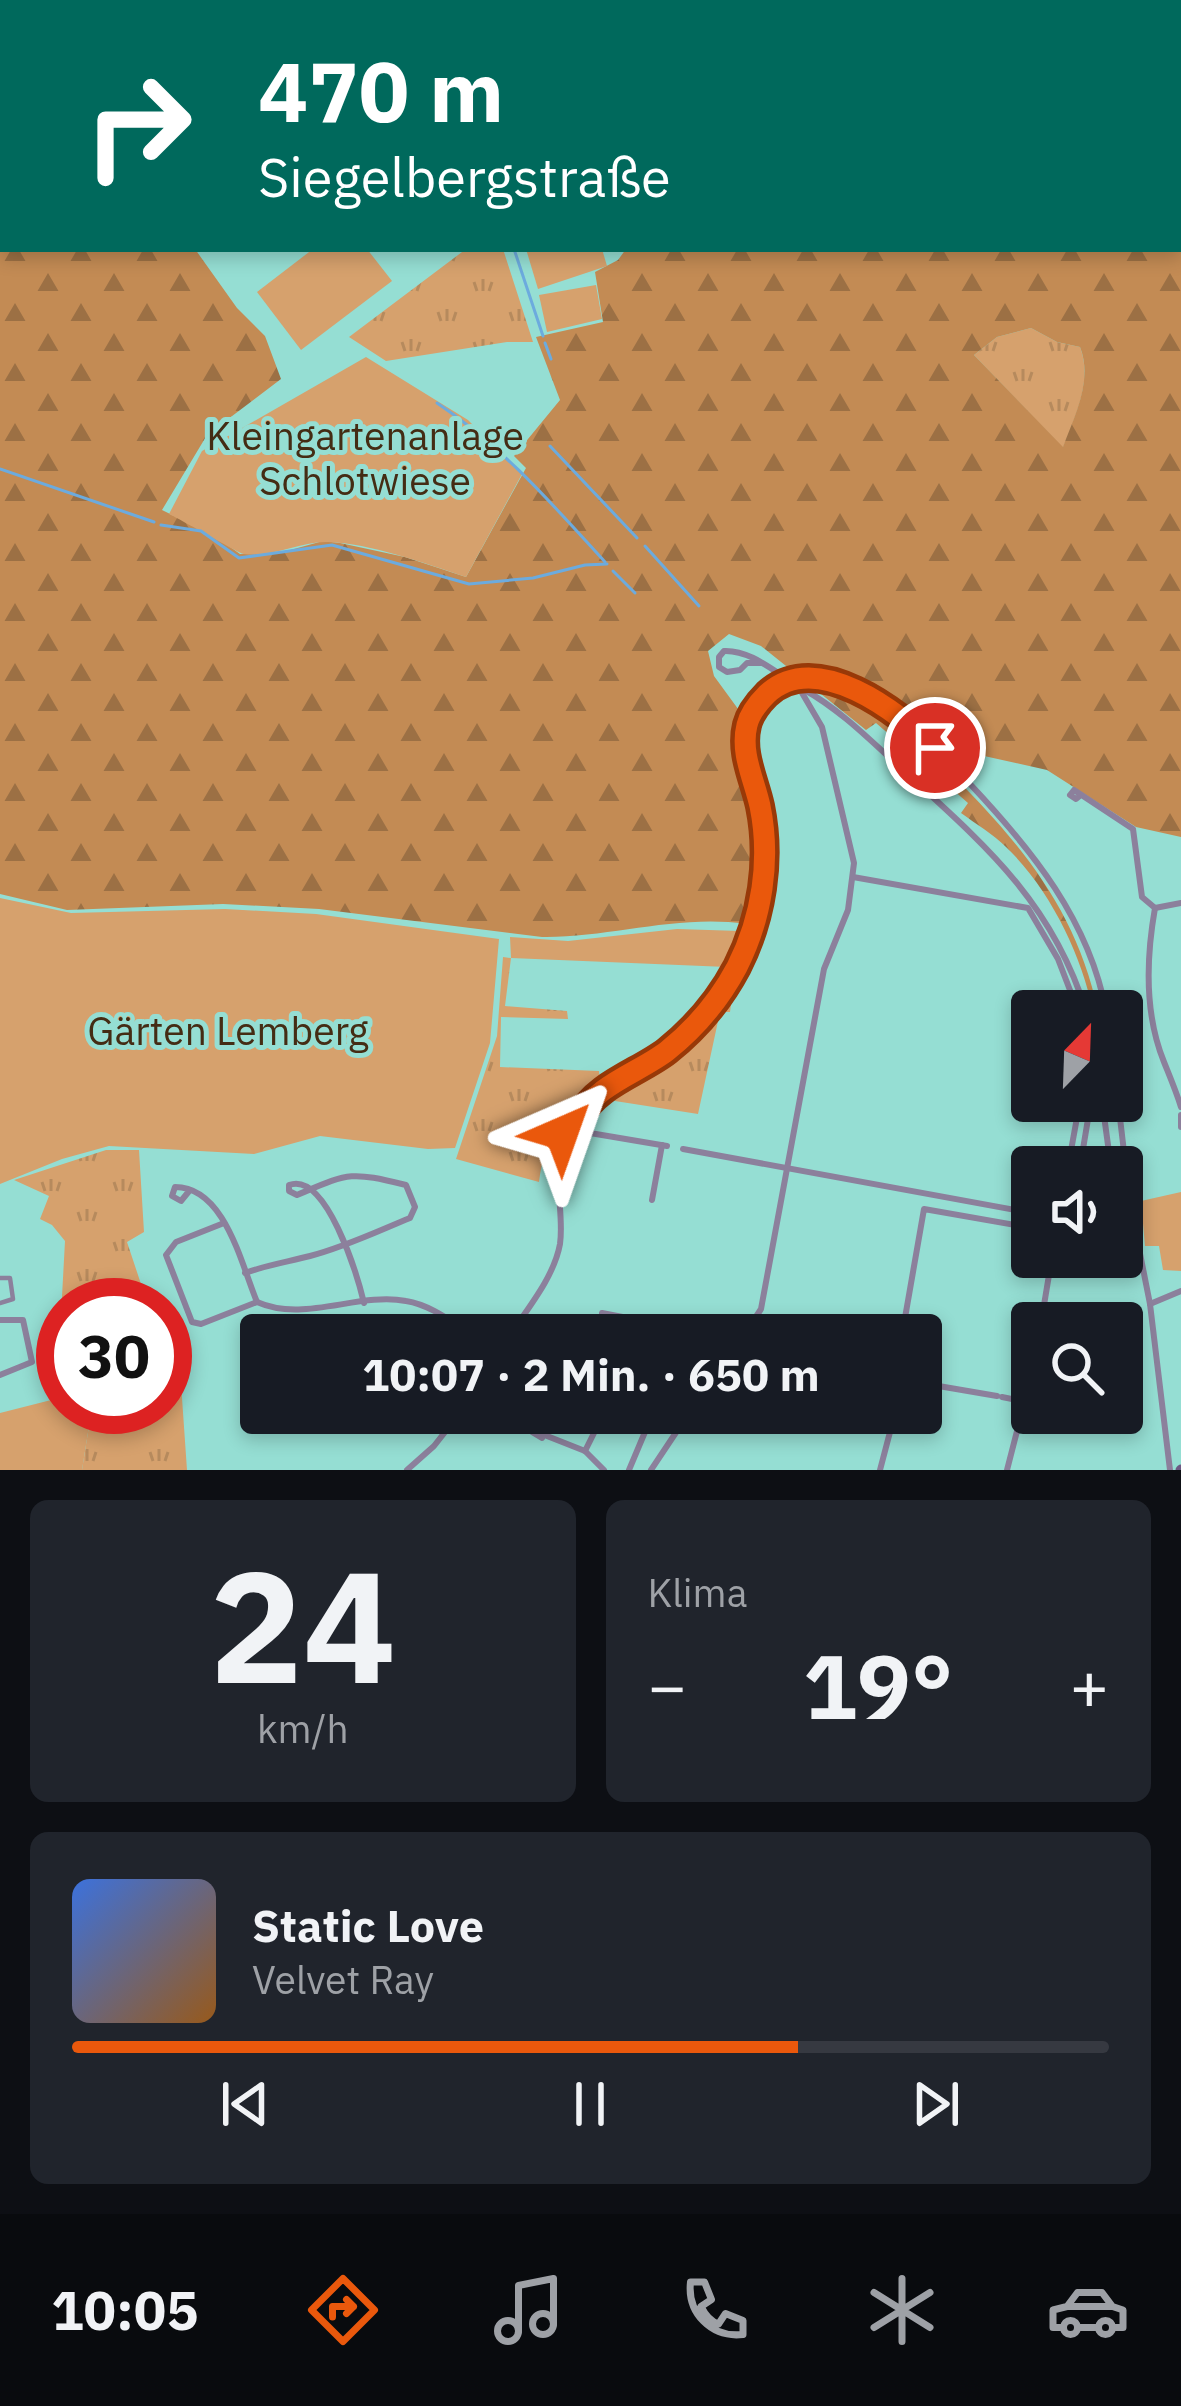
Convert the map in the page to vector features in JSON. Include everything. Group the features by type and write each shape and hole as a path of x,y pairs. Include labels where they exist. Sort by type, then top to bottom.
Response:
{"street":[{"path":"761,663 727,672 719,667 719,657 724,651 740,650 761,663 798,686 857,728 981,840 1020,882 1068,961 1076,990"},
{"path":"580,1117 595,1096 666,1052 697,1025 722,993 743,953 761,895 765,852 760,806 746,755 746,728 755,707 787,681 812,680 859,692 910,724 1025,844 1080,930 1099,990"},
{"path":"758,1314 824,969 848,910 853,878 854,851 822,727 798,686"},
{"path":"1081,795 1133,829 1142,897 1155,908"},
{"path":"853,878 1028,908 1072,990"},
{"path":"1155,908 1181,903"},
{"path":"1155,908 1147,995 1181,1111 1181,1127"},
{"path":"1171,1075 1181,1072"},
{"path":"571,1117 588,1123 590,1132 581,1143 568,1141 562,1133 571,1117"},
{"path":"1105,1122 1108,1146"},
{"path":"1120,1122 1170,1470"},
{"path":"590,1132 665,1146 652,1200"},
{"path":"523,1314 556,1258 561,1232 559,1163 568,1141"},
{"path":"683,1149 1011,1209"},
{"path":"244,1273 345,1245 410,1218 415,1207 410,1187 346,1174 311,1189 326,1206 345,1245 364,1303"},
{"path":"190,1190 211,1202 224,1223 257,1302"},
{"path":"906,1314 924,1209 1011,1224"},
{"path":"224,1223 176,1242 166,1255 192,1322 201,1324 257,1302 292,1309 394,1299 419,1304 436,1314"},
{"path":"0,1278 10,1278 13,1286 13,1299 0,1303"},
{"path":"1150,1304 1181,1292"},
{"path":"602,1313 607,1314"},
{"path":"0,1320 23,1320 32,1362 0,1375"},
{"path":"942,1387 1011,1399"},
{"path":"407,1470 443,1434"},
{"path":"534,1434 585,1450 604,1470"},
{"path":"560,1434 568,1442"},
{"path":"585,1450 593,1434"},
{"path":"629,1470 644,1434"},
{"path":"651,1470 675,1434"},
{"path":"880,1470 889,1434"},
{"path":"1007,1470 1018,1434"}],"green space":[{"path":"0,252 197,252 237,308 265,336 281,379 207,435 162,510 240,554 283,552 323,541 405,557 466,577 526,468 514,456 560,400 536,337 603,322 595,272 624,252 1181,252 1181,837 1136,827 1047,770 930,744 926,749 1033,867 1072,933 1092,990 1087,990 1072,944 1036,882 1006,847 961,813 968,803 876,723 866,730 761,646 729,634 708,651 714,676 741,713 738,754 760,839 759,870 746,924 695,922 542,937 319,909 223,904 67,910 0,894","holes":["1031,328 1057,342 1080,347 1081,397 1063,447 974,355 997,337"]},
{"path":"309,252 369,252 392,281 301,350 257,292"},
{"path":"462,252 504,252 533,342 386,361 349,337"},
{"path":"527,252 603,252 607,266 538,289"},
{"path":"596,285 602,319 547,332 539,295"},
{"path":"1031,328 1057,342 1080,347 1085,373 1081,398 1063,448 974,355 997,337"},
{"name":"Kleingartenanlage Schlotwiese","path":"366,357 468,420 522,474 466,577 344,543 318,542 244,554 169,514 202,451"},
{"name":"Gärten Lemberg","path":"0,898 71,913 225,909 316,914 499,939 490,1043 455,1148 320,1136 254,1154 109,1146 0,1184"},
{"path":"677,929 740,931 727,967 511,958 510,937 568,941"},
{"path":"503,957 511,958 505,1006 567,1011 568,1019 501,1017 500,1067 599,1071 600,1081 575,1100 557,1123 539,1182 456,1159 497,1036"},
{"path":"732,998 730,1012 720,1012 698,1114 615,1101 611,1092 669,1057"},
{"path":"106,1150 139,1150 144,1232 127,1242 139,1278 63,1278 65,1241 40,1219 49,1196 14,1180"},
{"path":"1181,1192 1181,1271 1163,1270 1159,1246 1145,1246 1143,1201"},
{"path":"36,1404 36,1434 88,1434 82,1470 0,1470 0,1413"},
{"path":"88,1434 185,1434 187,1470 82,1470"}],"waterway":[{"path":"515,252 543,336"},
{"path":"545,343 551,359"},
{"path":"437,403 505,457 605,562"},
{"path":"550,446 637,538"},
{"path":"0,469 154,522"},
{"path":"161,525 201,531 239,558 332,545 469,584 607,564"},
{"path":"645,546 699,606"},
{"path":"613,571 635,593"}],"route":[{"path":"562,1133 567,1119 580,1117 595,1096 666,1052 697,1025 722,993 743,953 757,914 764,873 760,806 745,742 748,720 763,698 787,681 830,682 892,710 935,748"}]}
